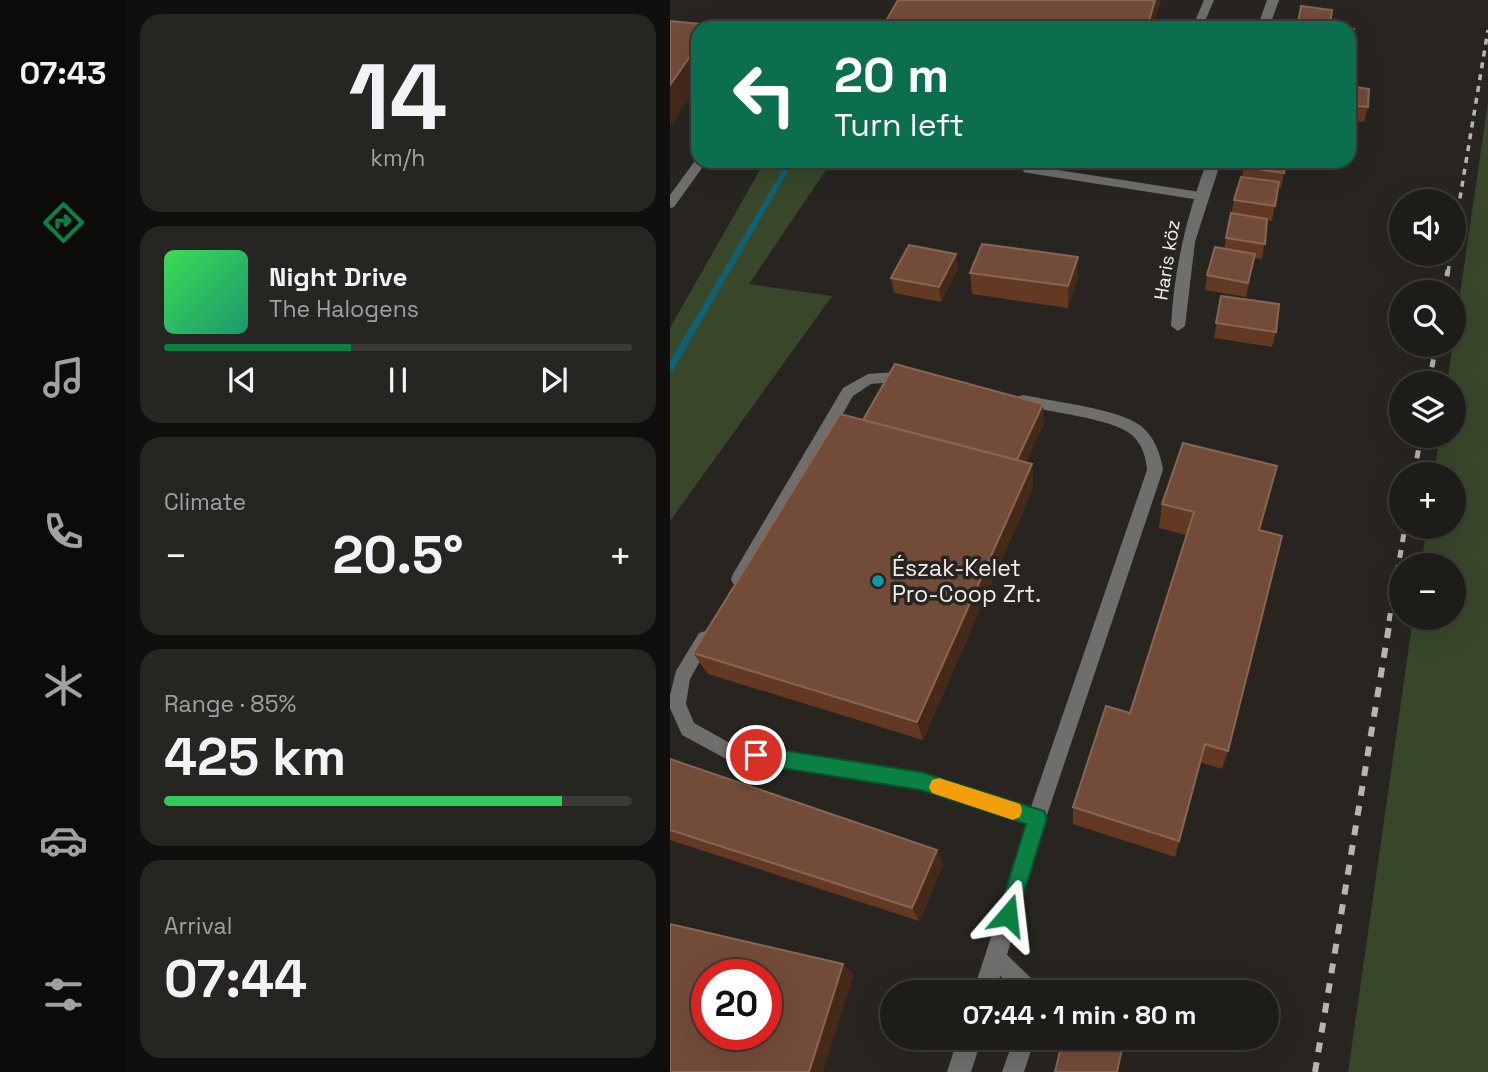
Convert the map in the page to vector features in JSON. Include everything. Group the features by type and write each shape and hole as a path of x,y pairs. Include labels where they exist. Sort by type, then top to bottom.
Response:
{"street":[{"path":"1266,21 1273,0"},
{"name":"Haris köz","path":"1178,326 1184,250 1211,168"},
{"path":"988,980 998,948"},
{"path":"959,1072 966,1050"}],"lane":[{"path":"1200,21 1208,0"},
{"path":"670,204 696,168"},
{"path":"1027,168 1200,196"},
{"path":"730,594 848,392 868,379 894,375 933,379"},
{"path":"1001,395 1109,420 1136,429 1154,455 1155,470 1037,818 998,948 1022,980"},
{"path":"716,618 682,677 677,704 688,729 728,751 921,781 1037,818"},
{"path":"1013,1072 1020,1050"}],"green space":[{"path":"1488,102 1488,1072 1348,1072 1411,630 1466,630 1466,553 1423,553 1425,539 1466,539 1466,462 1436,462 1438,448 1466,448 1466,371 1449,371 1451,357 1466,357 1466,280 1462,280"},
{"path":"761,168 827,168 749,284 832,296 670,521 670,328"}],"building":[{"path":"898,0 1155,0 1149,21 886,21"},
{"path":"1301,6 1332,10 1331,21 1298,21"},
{"path":"670,21 691,23 691,55 670,85"},
{"path":"1356,87 1369,89 1368,107 1356,106"},
{"path":"1251,168 1285,168 1284,173"},
{"path":"1241,177 1279,182 1275,206 1234,200"},
{"path":"1231,213 1267,219 1265,244 1226,238"},
{"path":"982,244 1078,257 1068,286 970,273"},
{"path":"909,245 956,254 939,287 891,278"},
{"path":"1215,247 1255,254 1248,283 1207,275"},
{"path":"1221,296 1279,304 1276,332 1216,323"},
{"path":"895,364 1043,404 1017,460 863,420"},
{"name":"Észak-Kelet Pro-Coop Zrt.","path":"840,414 1032,464 917,722 693,653"},
{"path":"1183,443 1277,466 1259,530 1282,536 1228,751 1205,744 1179,841 1073,807 1106,706 1130,713 1194,512 1162,504"},
{"path":"670,759 937,850 912,908 670,830"},
{"path":"670,924 843,964 809,1072 670,1072"},
{"path":"1060,1050 1122,1050 1117,1072 1055,1072"}],"waterway":[{"path":"670,368 787,168"}],"railway":[{"path":"1462,189 1488,30"},
{"path":"1448,272 1449,266"},
{"path":"1446,280 1448,270"},
{"path":"1431,371 1434,357"},
{"path":"1416,462 1419,448"},
{"path":"1401,553 1403,539"},
{"path":"1315,1072 1389,626"}],"slow traffic":[{"path":"939,787 1013,810"}],"place":[{"name":"Észak-Kelet Pro-Coop Zrt.","path":"878,581"}],"route":[{"path":"756,755 921,781 1037,818 1008,915"}]}
